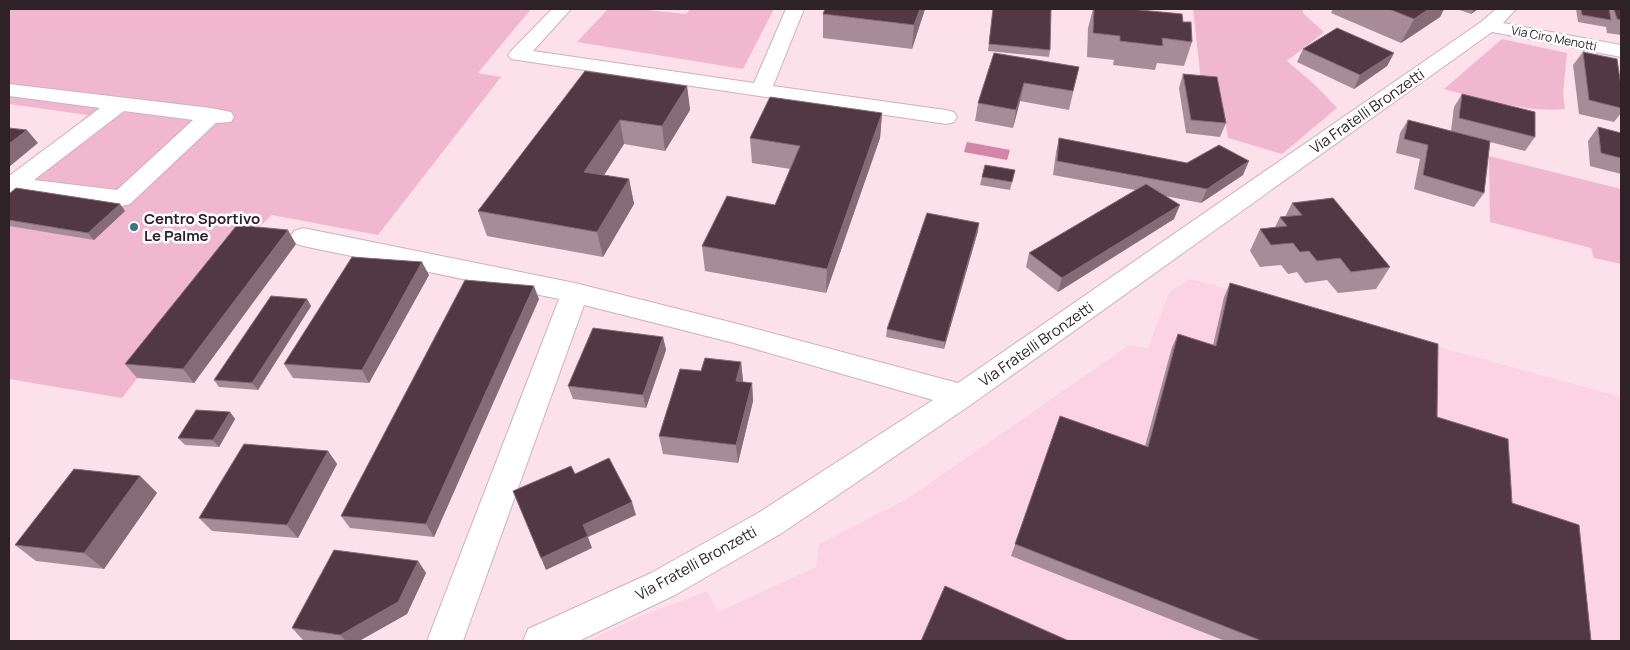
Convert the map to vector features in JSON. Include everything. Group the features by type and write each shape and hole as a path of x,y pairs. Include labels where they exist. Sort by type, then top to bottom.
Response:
{"street":[{"path":"562,9 518,55 946,117"},
{"path":"761,90 796,9"},
{"name":"Via Ciro Menotti","path":"1497,17 1621,51"},
{"name":"Via Fratelli Bronzetti","path":"541,641 663,584 770,523 962,396 1497,17"},
{"path":"9,90 217,116 122,198 12,185 118,104"},
{"path":"303,237 575,293 734,332 962,396"},
{"path":"445,641 575,293"}],"shaded area":[{"path":"9,9 531,9 478,73 501,77 378,235 272,215 246,239 122,398 9,379 9,179 88,115 9,104"},
{"path":"608,9 638,9 686,14 690,9 774,9 743,69 577,42"},
{"path":"1193,9 1302,9 1304,14 1324,32 1287,61 1314,84 1337,108 1282,154 1228,138 1220,91 1201,81"},
{"path":"1502,39 1567,53 1563,94 1565,109 1551,110 1520,107 1444,89"},
{"path":"967,142 1010,150 1007,160 964,152"},
{"path":"1489,156 1621,189 1621,264 1594,258 1591,248 1490,222"},
{"path":"1191,279 1621,397 1621,641 588,641 634,619 707,591 718,612 816,567 819,544 907,499 1128,346 1148,348 1169,292"}],"building":[{"path":"825,9 920,9 914,25 823,14"},
{"path":"993,9 1051,9 1050,50 989,44"},
{"path":"1094,9 1130,9 1182,14 1183,22 1191,22 1192,42 1162,38 1163,46 1120,41 1120,36 1093,33"},
{"path":"1389,9 1429,9 1414,19"},
{"path":"1581,9 1609,9 1611,20 1582,15"},
{"path":"1614,9 1621,9 1621,20 1617,19"},
{"path":"1337,28 1394,53 1360,75 1303,49"},
{"path":"1583,52 1617,59 1621,86 1621,108 1589,100"},
{"path":"994,53 1079,67 1073,91 1024,83 1016,110 978,103"},
{"path":"585,71 687,86 662,126 620,120 584,172 629,179 597,232 478,211"},
{"path":"1183,74 1217,77 1226,123 1191,120"},
{"path":"1462,94 1535,112 1535,137 1459,118"},
{"path":"770,97 882,113 827,269 702,246 727,196 775,205 800,146 750,138"},
{"path":"1408,120 1490,141 1484,193 1423,175 1428,145 1404,139"},
{"path":"1598,127 1621,133 1621,158 1601,153"},
{"path":"9,128 27,130 9,144"},
{"path":"1059,138 1187,163 1219,145 1249,161 1207,189 1057,161"},
{"path":"985,165 1015,170 1012,182 982,177"},
{"path":"1146,184 1180,205 1062,278 1029,253"},
{"path":"16,188 120,204 88,233 9,220 9,194"},
{"path":"1333,198 1390,267 1351,272 1340,258 1317,261 1309,251 1300,252 1293,243 1271,245 1260,229 1287,226 1280,217 1302,215 1292,203"},
{"path":"927,213 979,223 945,342 887,329"},
{"path":"237,225 288,230 183,369 125,364"},
{"path":"352,257 422,262 362,370 284,364"},
{"path":"465,280 534,286 426,524 341,516"},
{"path":"1230,283 1438,344 1437,417 1508,439 1512,503 1579,525 1591,641 1262,641 1015,544 1060,416 1148,447 1178,334 1216,346"},
{"path":"271,296 307,299 252,383 214,380"},
{"path":"593,328 663,337 643,395 568,386"},
{"path":"705,358 741,362 736,381 752,383 736,445 659,436 680,369 701,371"},
{"path":"196,410 230,412 213,440 178,438"},
{"path":"244,444 328,451 287,525 199,518"},
{"path":"609,458 632,502 583,525 588,536 541,558 513,491 571,466 575,474"},
{"path":"74,469 140,476 84,553 15,545"},
{"path":"334,550 418,561 398,602 340,635 292,628"},
{"path":"945,586 1069,641 921,641"}],"place":[{"name":"Centro Sportivo Le Palme","path":"134,227"}]}
